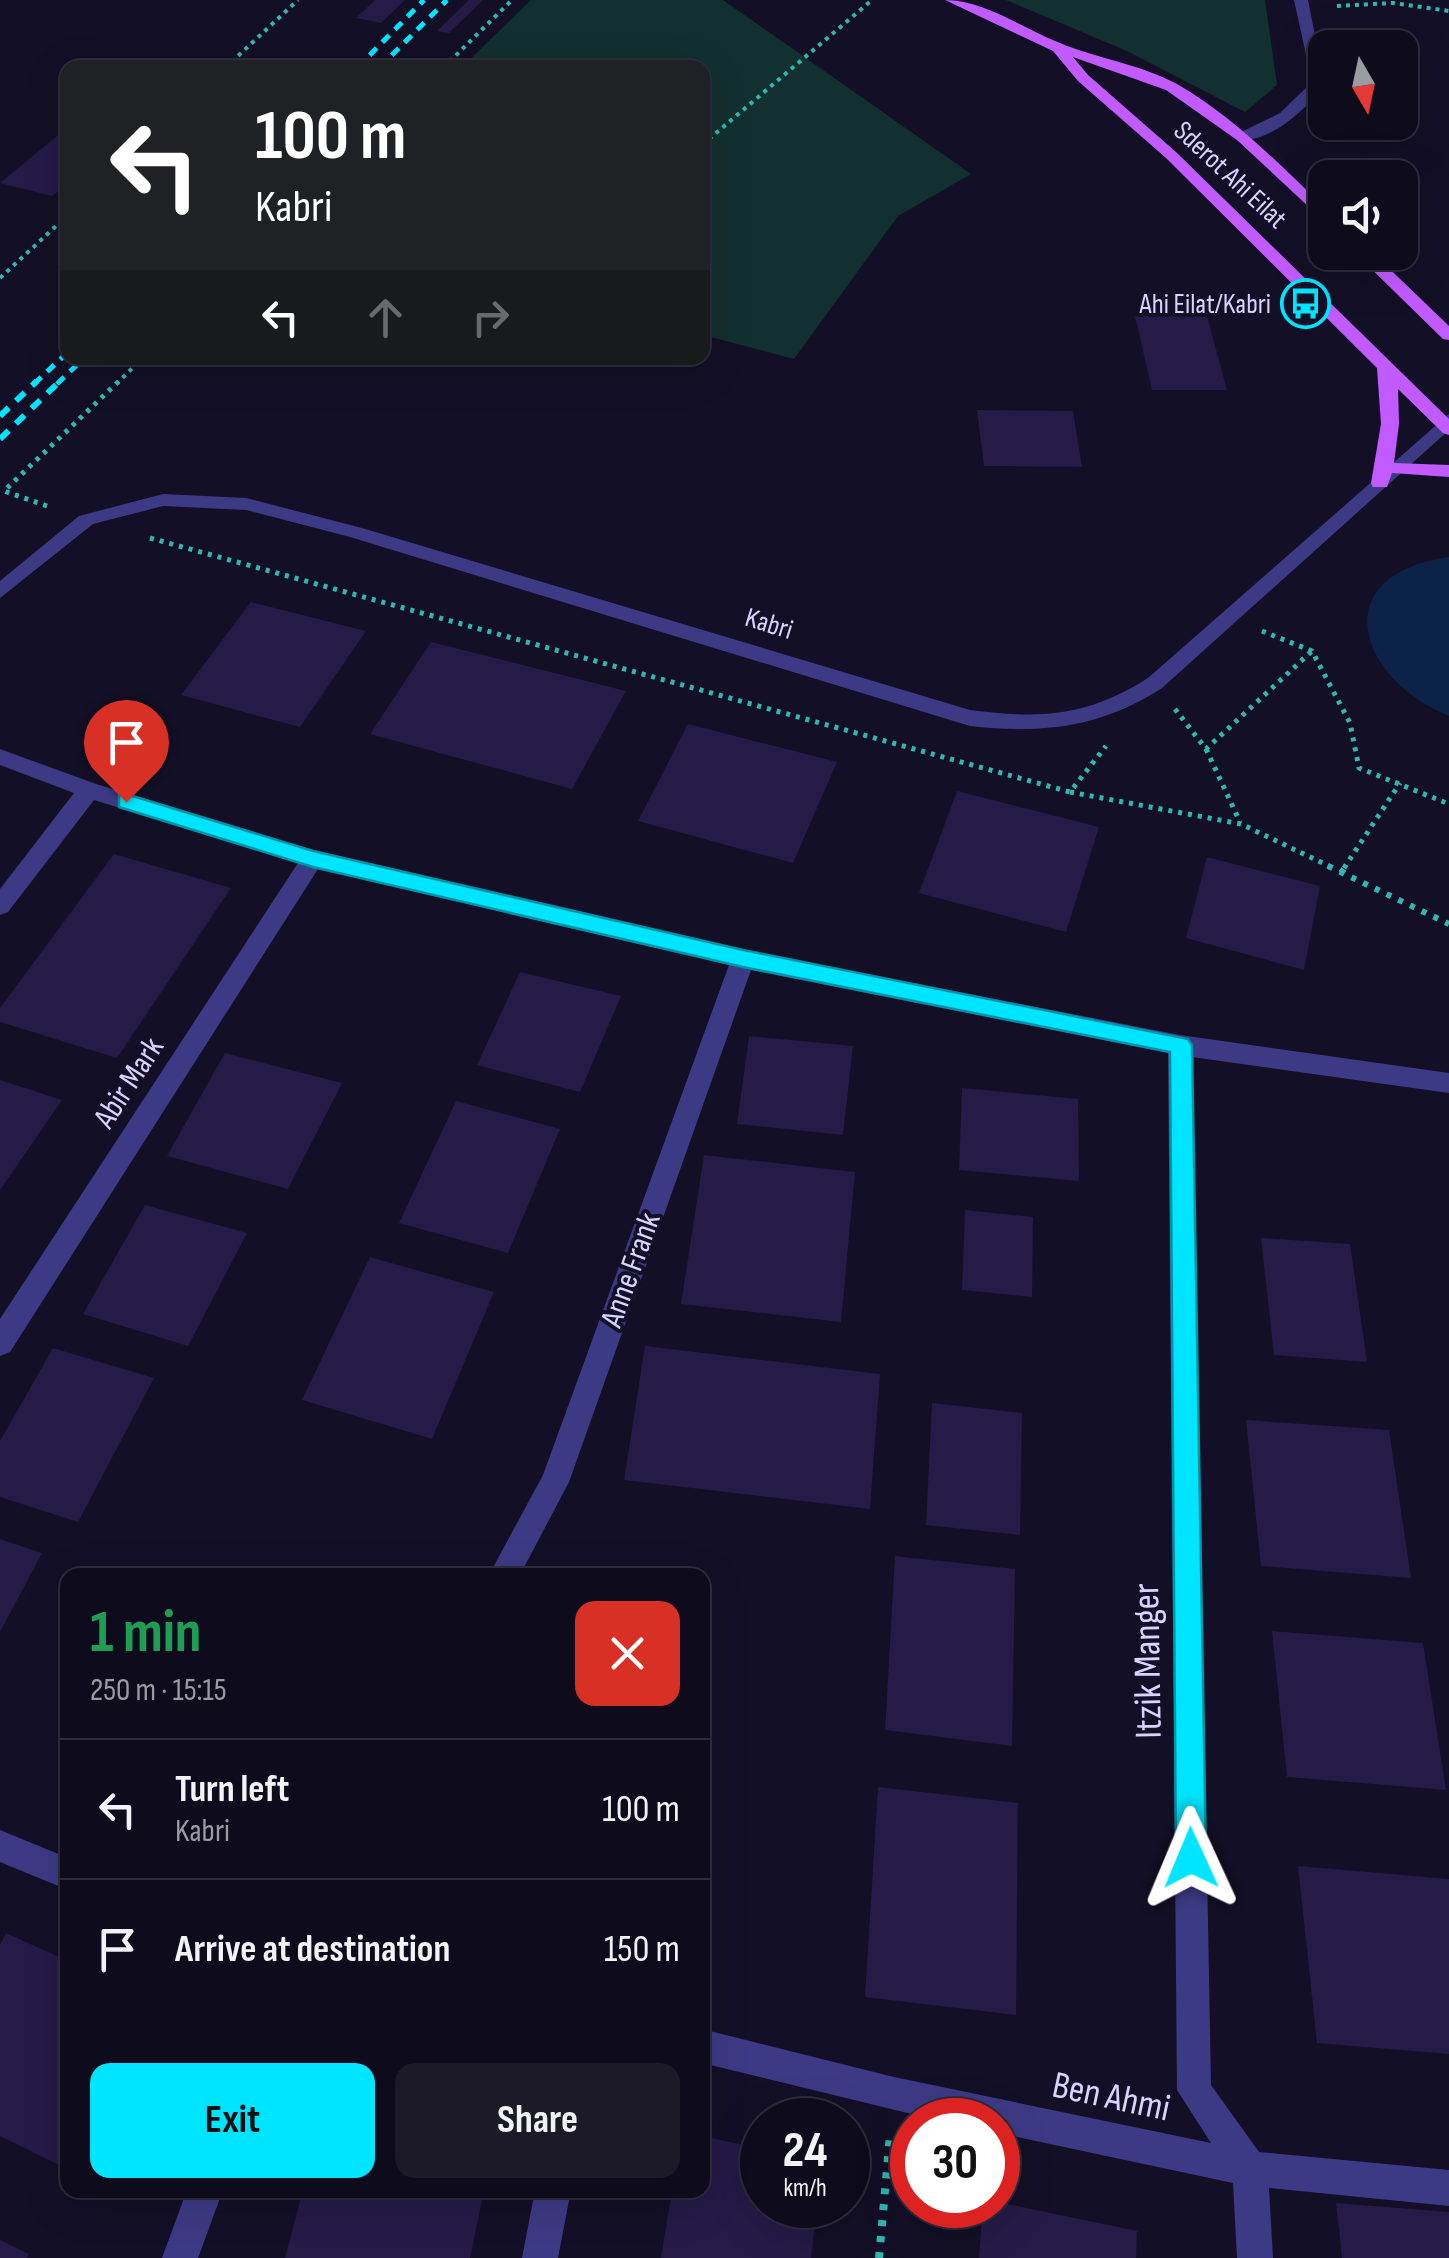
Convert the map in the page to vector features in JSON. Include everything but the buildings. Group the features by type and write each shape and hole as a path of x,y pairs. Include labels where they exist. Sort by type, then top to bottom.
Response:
{"main road":[{"name":"Sderot Ahi Eilat","path":"952,0 1058,48 1118,64 1171,87 1242,137 1308,201"},
{"name":"Sderot Ahi Eilat","path":"1058,48 1083,78 1171,155 1448,425"},
{"path":"1381,270 1449,335"},
{"path":"1380,483 1392,420 1385,364"},
{"path":"1396,468 1449,470"}],"street":[{"path":"1242,137 1266,130 1298,109 1320,82 1316,52 1301,5"},
{"name":"Kabri","path":"0,591 86,520 163,500 246,504 355,532 970,718 1030,724 1074,721 1124,704 1155,683 1448,425"},
{"path":"0,757 88,790 313,859 743,959 1180,1045 1449,1083"},
{"path":"0,906 88,790"},
{"name":"Abir Mark","path":"0,1343 313,859"},
{"name":"Anne Frank","path":"508,1568 554,1482 743,959"},
{"name":"Itzik Manger","path":"1180,1045 1194,2090 1250,2169"},
{"path":"0,1846 60,1871"},
{"name":"Ben Ahmi","path":"710,2048 894,2094 1250,2169 1449,2188"},
{"path":"1250,2169 1255,2258"},
{"path":"180,2258 202,2198"},
{"path":"540,2258 551,2198"}],"path":[{"path":"234,60 298,0"},
{"path":"450,60 512,0"},
{"path":"710,139 872,0"},
{"path":"1301,5 1388,0 1420,2 1449,11"},
{"path":"0,278 60,222"},
{"path":"136,365 4,491 86,520 1070,792 1241,824 1449,924"},
{"path":"1229,618 1312,651 1350,722 1359,768 1449,804"},
{"path":"1206,748 1312,651"},
{"path":"1155,683 1206,748 1241,824"},
{"path":"1070,792 1106,745"},
{"path":"1341,873 1400,783"},
{"path":"879,2258 894,2094"}],"green space":[{"path":"531,0 723,0 971,174 898,216 794,359 710,337 710,60 469,60"},
{"path":"1006,0 1265,0 1277,85 1245,112 1127,51"}],"water":[{"path":"1449,557 1449,716 1417,699 1392,678 1375,653 1368,629 1370,605 1384,584 1410,567"}],"railway":[{"path":"365,60 424,0"},
{"path":"387,60 447,0"},
{"path":"34,384 60,360"},
{"path":"57,384 77,365"},
{"path":"0,416 37,381"},
{"path":"0,439 60,381"}],"place":[{"name":"Ahi Eilat/Kabri","path":"1306,304"}],"route":[{"path":"126,802 313,859 743,959 1180,1045 1191,1858"}]}
